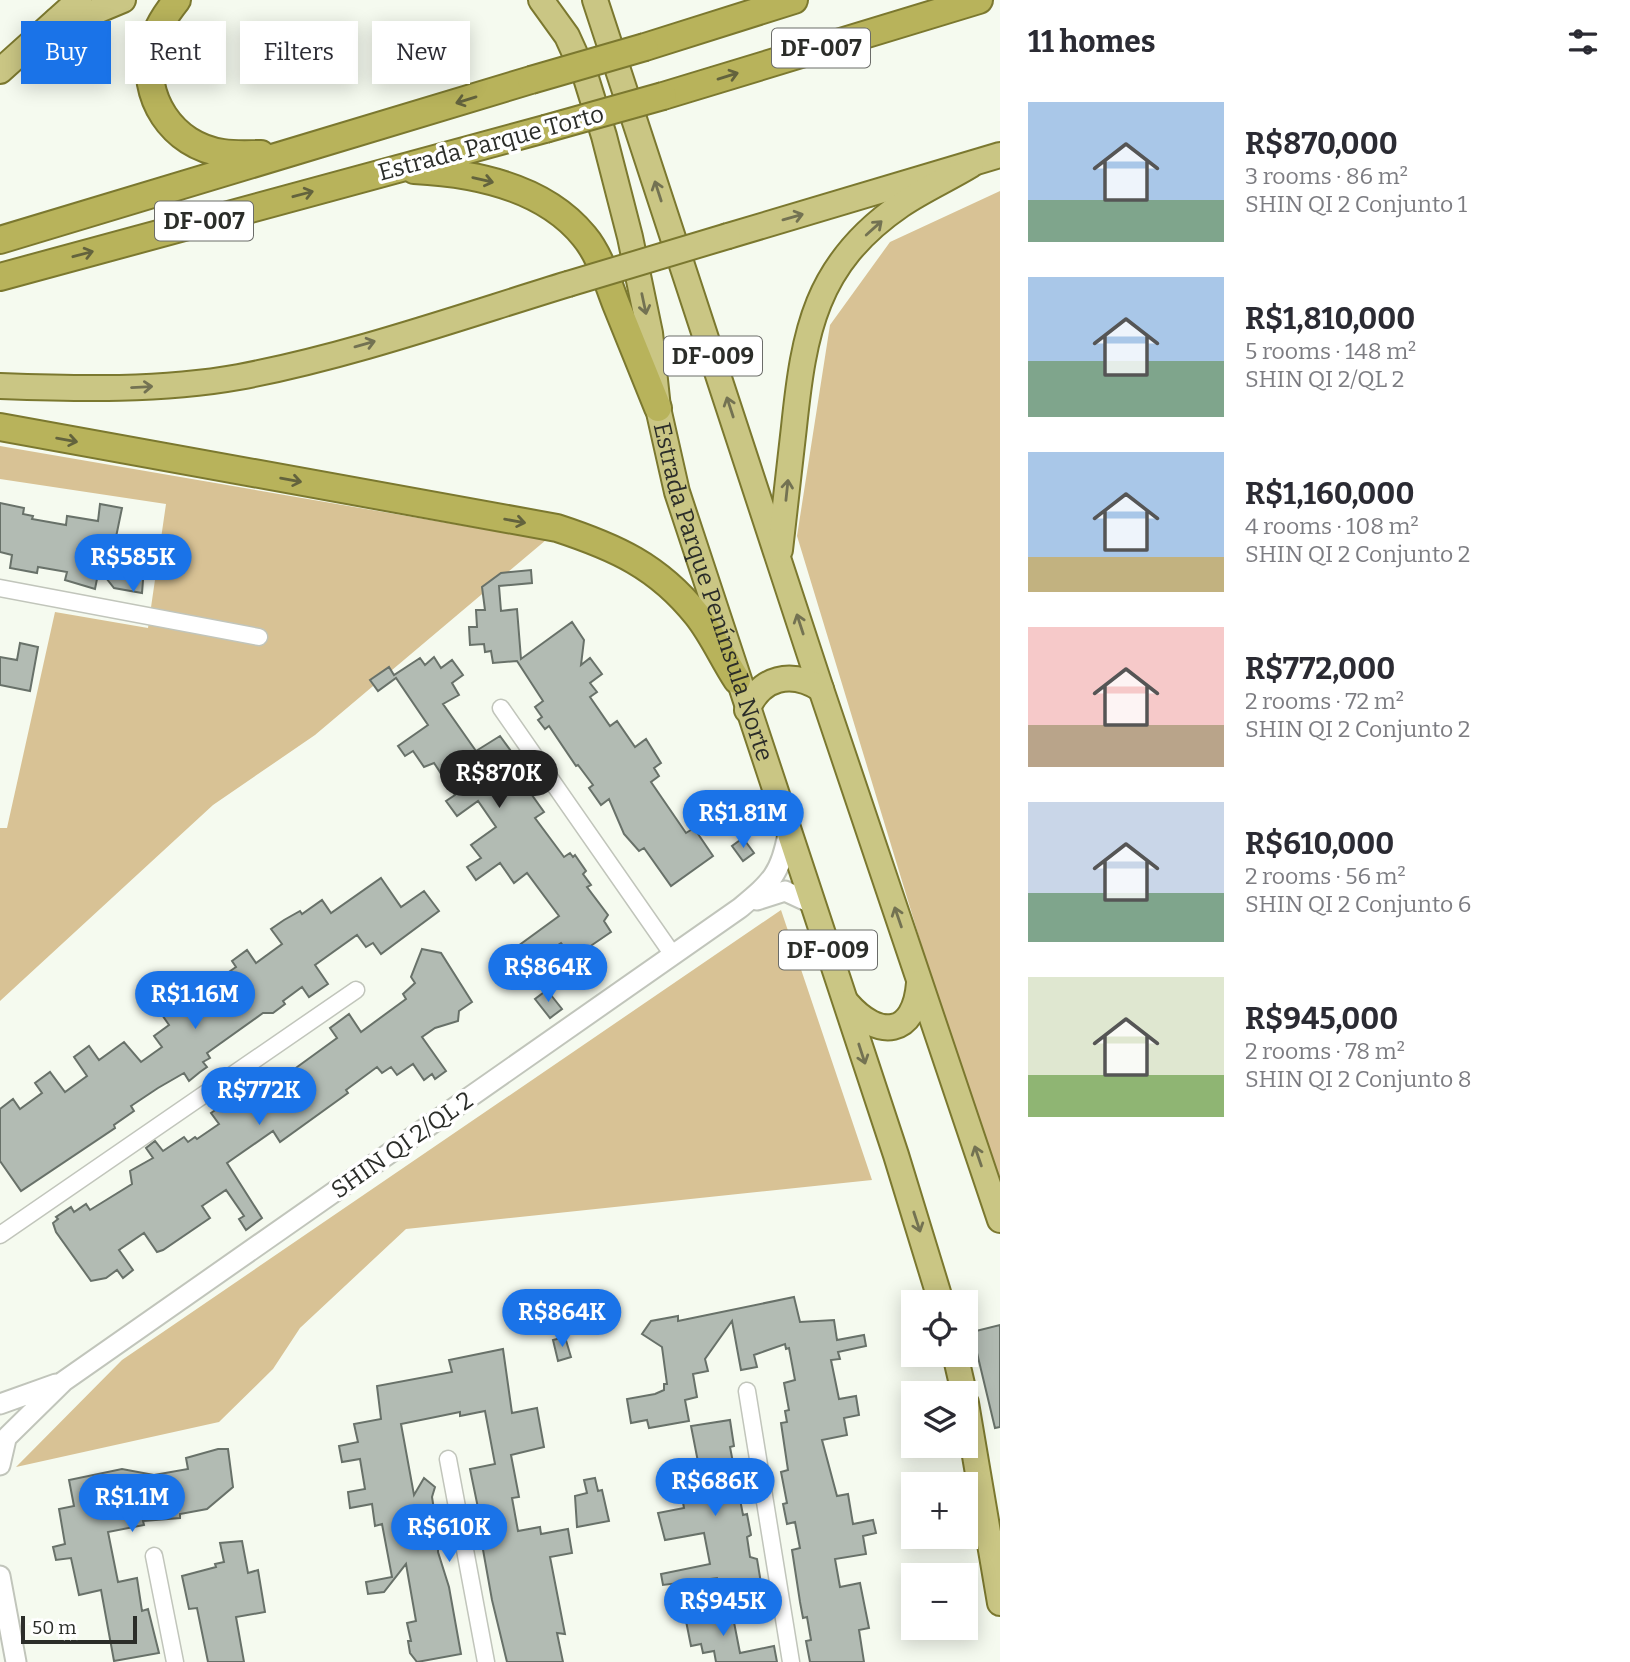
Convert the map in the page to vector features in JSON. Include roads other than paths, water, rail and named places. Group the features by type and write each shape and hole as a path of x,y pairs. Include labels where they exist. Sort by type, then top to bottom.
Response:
{"highway":[{"path":"177,0 161,21 152,46 149,74 155,99 165,121 182,136 221,153 284,155"},
{"name":"Estrada Parque Torto","path":"0,240 794,0"},
{"name":"Estrada Parque Torto","path":"0,277 663,96 979,0"},
{"path":"392,169 441,171 516,188 566,218 585,237 600,262 658,408"},
{"path":"0,428 557,528 606,544 645,565 671,587 705,626 737,680"}],"main road":[{"path":"0,71 79,0"},
{"path":"57,20 87,15 123,0"},
{"name":"Estrada Parque Península Norte","path":"541,0 553,14 572,47 586,78 604,136 650,333 658,408 677,492 725,631 737,680 845,999 937,1290"},
{"name":"DF-009","path":"597,8 821,689 1000,1220"},
{"path":"0,386 126,387 176,385 239,377 321,357 1000,155"},
{"path":"779,558 801,359 809,324 820,296 858,243 881,222 901,205 971,165"},
{"path":"747,710 756,692 779,679 796,677 821,689"},
{"path":"845,999 864,1020 893,1027 907,1021 916,1010 919,982"},
{"path":"977,1458 1000,1604"}],"street":[{"path":"0,588 258,637"},
{"path":"501,708 673,955"},
{"name":"SHIN QI 2/QL 2","path":"5,1441 64,1381 740,908 777,874 788,833"},
{"name":"SHIN QI 2/QL 2","path":"740,908 785,891 813,904"},
{"path":"0,1234 356,990"},
{"name":"SHIN QI 2/QL 2","path":"0,1404 64,1381"},
{"path":"747,1391 791,1662"},
{"path":"0,1410 7,1419 0,1465"},
{"path":"448,1460 486,1662"},
{"path":"154,1556 175,1662"},
{"path":"0,1576 10,1657"}]}
